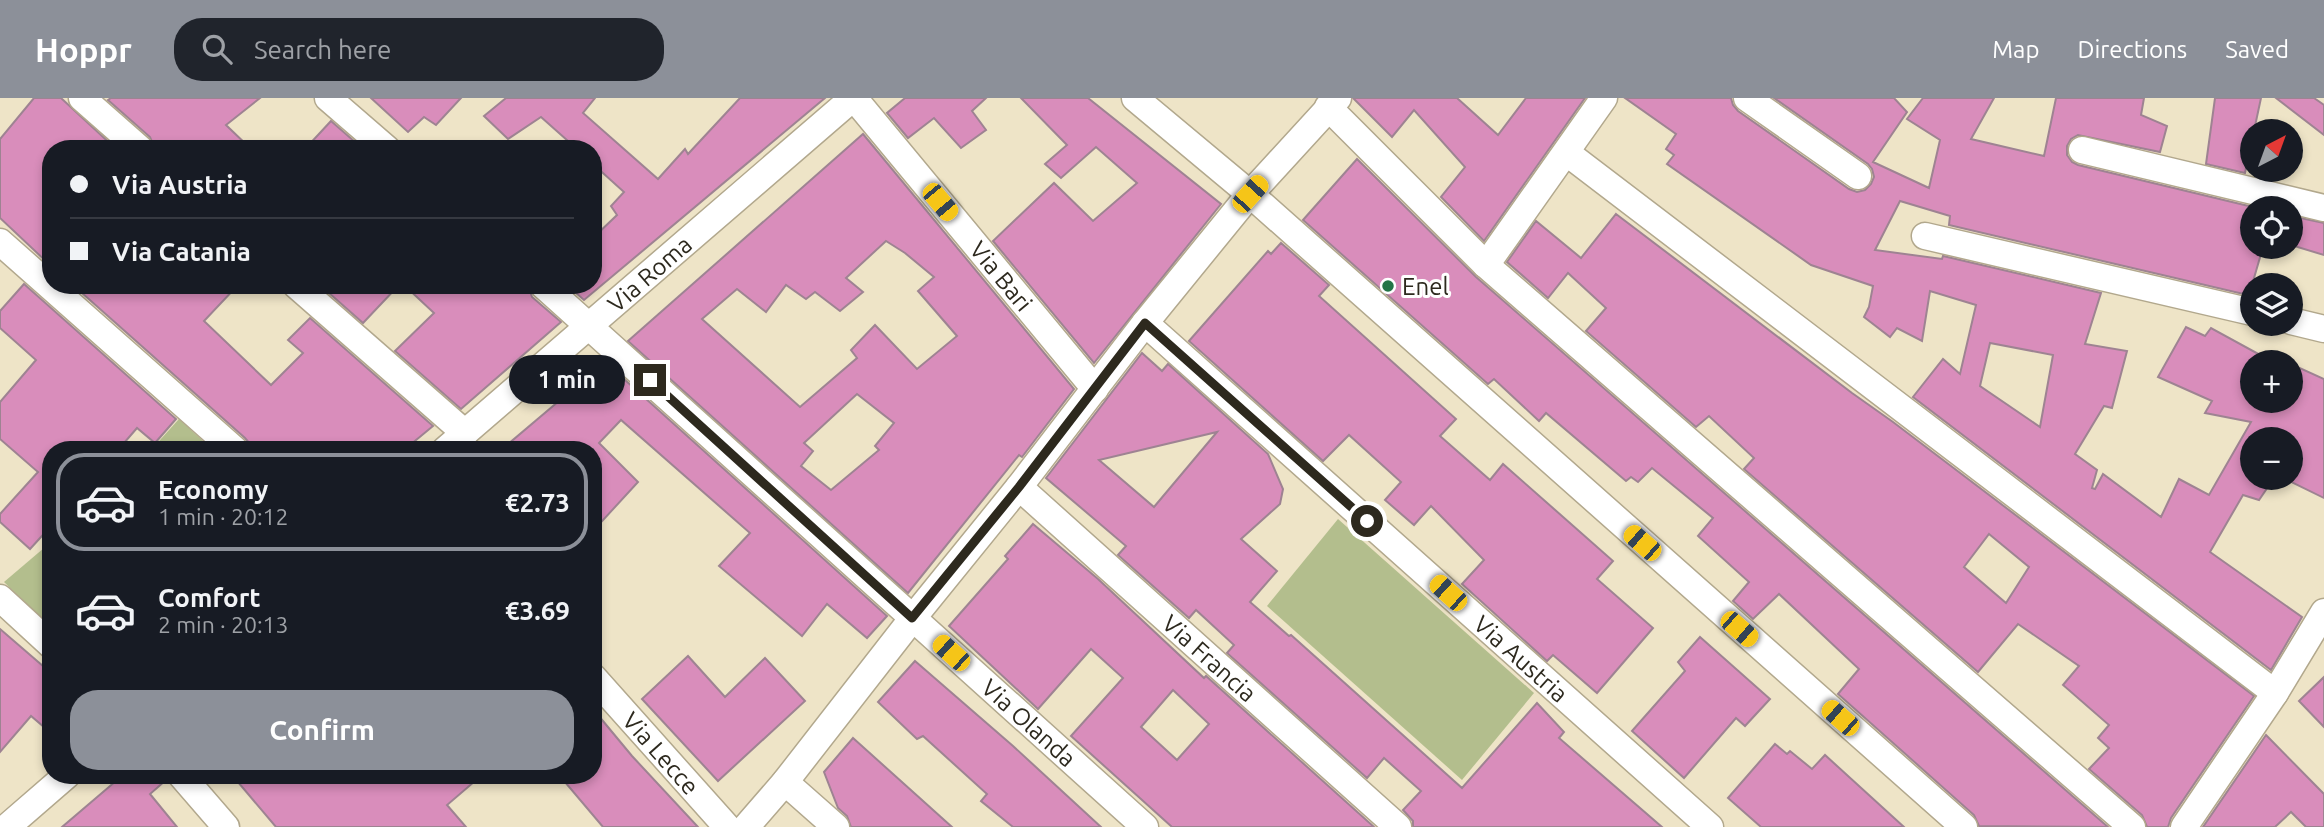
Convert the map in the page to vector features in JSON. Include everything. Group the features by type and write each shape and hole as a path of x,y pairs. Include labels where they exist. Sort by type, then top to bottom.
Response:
{"street":[{"path":"82,98 130,140"},
{"path":"328,98 377,140"},
{"name":"Via Roma","path":"456,441 853,98"},
{"name":"Via Bari","path":"853,98 1095,389"},
{"path":"1135,98 1250,194 1964,827"},
{"path":"1486,265 1604,98"},
{"path":"1747,98 1858,176"},
{"path":"746,827 785,782 912,618 1019,487 1145,323 1250,194 1333,103 1486,265 2132,827"},
{"path":"2081,150 2324,208"},
{"path":"1567,153 2275,693"},
{"path":"1925,236 2240,309"},
{"path":"0,242 42,279"},
{"path":"59,294 225,441"},
{"path":"306,294 465,433"},
{"name":"Via Olanda","path":"553,294 1145,827"},
{"name":"Via Austria","path":"1145,323 1710,827"},
{"path":"2303,324 2324,329"},
{"name":"Via Francia","path":"1019,487 1398,827"},
{"path":"0,598 42,637"},
{"path":"2184,827 2275,693 2324,612"},
{"name":"Via Lecce","path":"602,687 727,827"},
{"path":"785,782 836,827"},
{"path":"7,827 57,784"},
{"path":"189,784 226,827"}],"green space":[{"path":"179,419 203,441 159,441"},
{"path":"1338,519 1534,693 1462,780 1267,606"},
{"path":"42,550 42,618 4,582"}],"building":[{"path":"34,98 61,98 106,140 42,140 42,258 0,218 0,139"},
{"path":"260,98 226,125 242,140 151,140 108,100"},
{"path":"371,98 461,98 436,125 424,117 408,132"},
{"path":"506,98 595,98 583,113 658,179 685,149 688,154 740,98 825,98 602,285 602,229 617,215 611,206 624,192 602,172 602,140 567,140 541,117 508,139 484,116"},
{"path":"905,98 986,98 972,111 986,130 961,148 934,118 908,138 887,113"},
{"path":"1021,98 1088,98 1221,204 1094,363 993,241 1054,183 1093,221 1137,183 1096,147 1061,178 1045,164 1067,145"},
{"path":"1353,98 1457,98 1498,135 1526,98 1585,98 1484,241 1441,197 1465,167 1414,110 1392,137"},
{"path":"1625,98 1731,98 1738,111 1857,192 1865,190 1874,177 1868,164 1774,98 1894,98 1907,112 1873,162 1929,188 1940,140 1907,119 1923,98 1994,98 1971,139 2044,156 2056,98 2144,98 2141,115 2167,126 2160,152 2078,135 2071,139 2067,146 2067,155 2078,165 2240,204 2240,259 2260,259 2255,273 2240,273 2240,293 1949,225 1950,216 1900,201 1875,250 1942,259 1943,256 2101,293 2085,344 2127,351 2112,408 2104,406 2075,454 2097,470 2092,488 2095,489 2103,474 2161,517 2179,479 2209,495 2240,441 2240,490 2266,490 2259,500 2243,495 2210,552 2302,617 2271,670 1913,397 1943,359 1960,374 1976,305 1930,291 1922,341 1897,328 1890,337 1864,317 1873,286 1811,265 1667,164 1674,155 1666,149 1676,134","holes":["1990,343 2053,355 2040,427 1980,386"]},
{"path":"2215,98 2261,98 2257,119 2240,119 2240,172 2206,164"},
{"path":"2276,98 2314,98 2324,105 2324,135"},
{"path":"331,121 353,140 313,140"},
{"path":"863,134 1074,389 1022,457 1019,455 908,593 628,341","holes":["886,241 934,277 918,291 957,336 917,369 875,325 851,350 857,358 800,407 702,319 737,289 766,312 786,285 806,299 815,292 840,311 863,292 846,278","857,394 894,423 875,446 879,450 831,490 801,466 813,451 804,443"]},
{"path":"1357,159 1476,277 2108,827 1979,826 1974,815 1838,694 1859,669 1779,594 1753,619 1733,601 1749,582 1698,536 1713,518 1652,468 1638,482 1631,477 1626,481 1546,413 1539,421 1494,379 1488,384 1303,220"},
{"path":"1616,214 2254,696 2171,818 2168,827 2147,827 2142,815 2089,769 2109,748 2098,738 2109,725 2063,685 2079,666 2018,624 1978,672 1744,469 1754,458 1709,416 1696,427 1586,331 1606,308 1568,273 1548,298 1507,262 1536,221 1581,258","holes":["1989,534 2029,567 2006,603 1964,567"]},
{"path":"2303,219 2324,223 2324,255 2303,249"},
{"path":"1281,243 1329,285 1319,296 1456,419 1440,436 1490,480 1503,464 1613,561 1597,579 1653,628 1597,693 1553,655 1547,661 1462,584 1484,560 1431,506 1414,525 1385,500 1401,482 1349,435 1323,461 1189,341 1268,251 1271,254"},
{"path":"24,284 176,419 157,441 153,441 137,428 126,441 42,441 42,536 30,549 0,522 0,514 38,472 0,439 0,402 36,360 0,328 0,311"},
{"path":"83,294 230,294 204,321 271,385 303,353 288,340 310,318 433,426 415,441 248,441"},
{"path":"330,294 390,294 363,323"},
{"path":"414,294 531,294 561,322 461,409 395,351 434,313"},
{"path":"577,294 591,294 584,300"},
{"path":"2186,327 2205,336 2211,328 2251,350 2240,350 2240,413 2303,413 2303,369 2324,379 2324,498 2303,488 2303,427 2248,427 2251,422 2205,413 2212,401 2158,377"},
{"path":"1142,353 1162,371 1168,364 1268,454 1283,489 1280,504 1241,539 1277,571 1250,602 1291,635 1462,788 1537,703 1564,732 1559,738 1662,827 1413,827 1413,821 1403,810 1421,791 1384,758 1367,778 1227,653 1234,645 1196,610 1189,618 1118,555 1126,546 1046,478","holes":["1217,432 1154,507 1099,460"]},
{"path":"605,362 887,616 867,638 827,604 802,636 719,566 750,533 621,420 601,441 512,441"},
{"path":"602,446 638,482 602,521"},
{"path":"1033,524 1374,827 1172,827 1071,736 1123,678 1091,649 1038,709 949,626 1008,559 1005,556","holes":["1173,690 1209,724 1177,760 1141,727"]},
{"path":"0,629 42,665 42,725 31,716 0,752"},
{"path":"1700,637 1770,699 1745,726 1736,718 1684,778 1632,731 1685,671 1678,662"},
{"path":"688,656 725,697 765,658 805,701 718,781 642,699"},
{"path":"915,661 1101,827 1013,827 981,801 987,794 923,736 917,739 878,702"},
{"path":"2324,677 2324,727 2299,701"},
{"path":"602,720 698,827 603,827 567,784 602,784"},
{"path":"2266,735 2324,794 2324,827 2306,827 2291,812 2275,827 2203,827"},
{"path":"853,738 952,827 851,827 847,816 838,808 824,772"},
{"path":"1775,744 1787,754 1790,751 1812,769 1825,755 1904,827 1761,827 1728,798"},
{"path":"112,784 161,784 150,794 177,827 62,827"},
{"path":"240,784 472,784 447,805 466,827 276,827"}],"place":[{"name":"Enel","path":"1388,286"}],"route":[{"path":"650,380 912,618 1019,487 1145,323 1367,521"}]}
